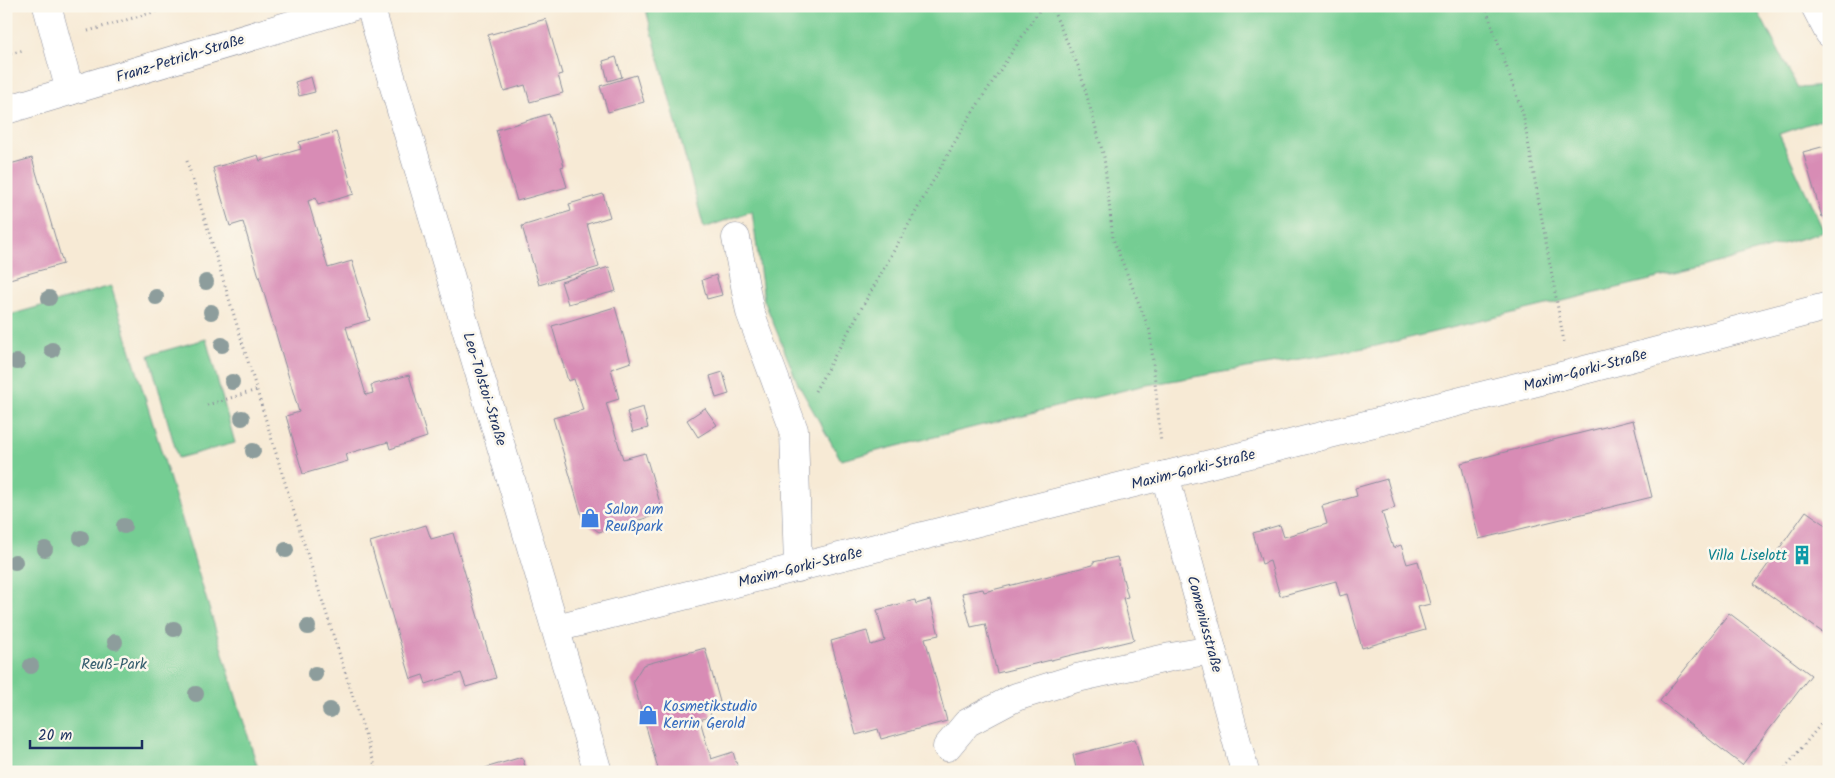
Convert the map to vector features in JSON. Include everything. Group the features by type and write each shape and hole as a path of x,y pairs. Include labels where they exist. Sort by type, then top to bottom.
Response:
{"street":[{"path":"47,6 70,91"},
{"name":"Franz-Petrich-Straße","path":"6,110 354,6"},
{"name":"Leo-Tolstoi-Straße","path":"370,6 598,772"},
{"path":"1815,6 1829,33"},
{"path":"736,238 750,312 794,430 798,568"},
{"name":"Maxim-Gorki-Straße","path":"556,628 1569,374 1829,306"},
{"name":"Comeniusstraße","path":"1165,476 1245,772"},
{"path":"947,747 967,723 1016,697 1077,678 1212,650"}],"path":[{"path":"794,430 965,124 1042,6"},
{"path":"1052,6 1079,68 1104,157 1113,240 1150,331 1165,476"},
{"path":"1485,6 1523,114 1569,374"},
{"path":"6,42 10,54"},
{"path":"187,161 377,772"},
{"path":"207,405 257,390"},
{"path":"1782,772 1829,714"}],"green space":[{"path":"645,6 1755,6 1798,88 1829,86 1829,117 1779,134 1824,232 1700,268 1376,346 1141,386 841,460 798,384 764,300 752,211 704,228"},
{"name":"Reuß-Park","path":"111,286 259,772 6,772 6,316"},
{"path":"206,339 235,443 178,458 149,355"}],"building":[{"path":"546,19 562,74 558,75 563,93 530,102 525,85 504,91 488,35"},
{"path":"616,57 622,77 608,81 603,61"},
{"path":"636,75 644,102 608,112 600,86"},
{"path":"311,77 315,92 299,96 295,82"},
{"path":"549,114 564,166 561,167 567,187 517,201 496,130"},
{"path":"336,132 354,194 318,205 316,198 308,201 328,268 352,261 370,320 346,327 366,395 373,393 371,385 409,375 427,437 390,449 388,442 346,454 348,461 303,474 286,416 299,412 243,222 230,226 213,168 258,155 260,161 301,149 299,142"},
{"path":"1829,145 1829,215 1822,217 1803,152"},
{"path":"32,158 63,264 6,280 6,165"},
{"path":"603,194 610,217 587,224 599,267 539,285 522,226 571,211 569,204"},
{"path":"609,267 616,291 568,304 561,282"},
{"path":"716,275 722,295 707,299 702,280"},
{"path":"615,307 631,362 611,369 619,399 606,403 623,459 645,453 663,513 599,532 583,520 553,418 583,410 574,379 568,381 552,326"},
{"path":"723,372 729,394 716,398 710,376"},
{"path":"643,407 648,428 633,432 627,412"},
{"path":"705,408 717,425 698,437 687,420"},
{"path":"1633,420 1652,497 1479,539 1461,463"},
{"path":"1387,479 1395,508 1382,512 1393,548 1401,545 1407,564 1418,561 1430,604 1418,607 1425,630 1362,648 1347,594 1340,596 1336,581 1280,596 1270,561 1262,564 1253,533 1280,525 1284,537 1327,524 1322,506 1357,496 1355,488"},
{"name":"Villa Liselott","path":"1806,511 1829,527 1829,637 1754,584"},
{"path":"426,525 431,539 453,533 496,678 466,687 461,673 426,684 423,675 411,679 370,542"},
{"path":"1117,557 1128,597 1123,598 1134,640 997,673 985,624 971,627 962,593 983,589 984,592 1093,565 1093,562"},
{"path":"915,600 916,604 930,600 939,635 925,638 947,721 881,739 878,729 856,735 831,641 867,631 871,645 885,641 877,610"},
{"path":"1729,613 1811,675 1742,765 1660,701"},
{"path":"705,648 720,702 708,705 711,716 700,720 711,759 733,752 739,772 659,772 633,681 643,665"},
{"path":"1135,739 1144,772 1077,772 1073,755"},
{"path":"522,757 527,772 486,772 485,768"}],"place":[{"name":"Salon am Reußpark","path":"590,518"},
{"name":"Villa Liselott","path":"1802,555"},
{"name":"Kosmetikstudio Kerrin Gerold","path":"648,715"}]}
